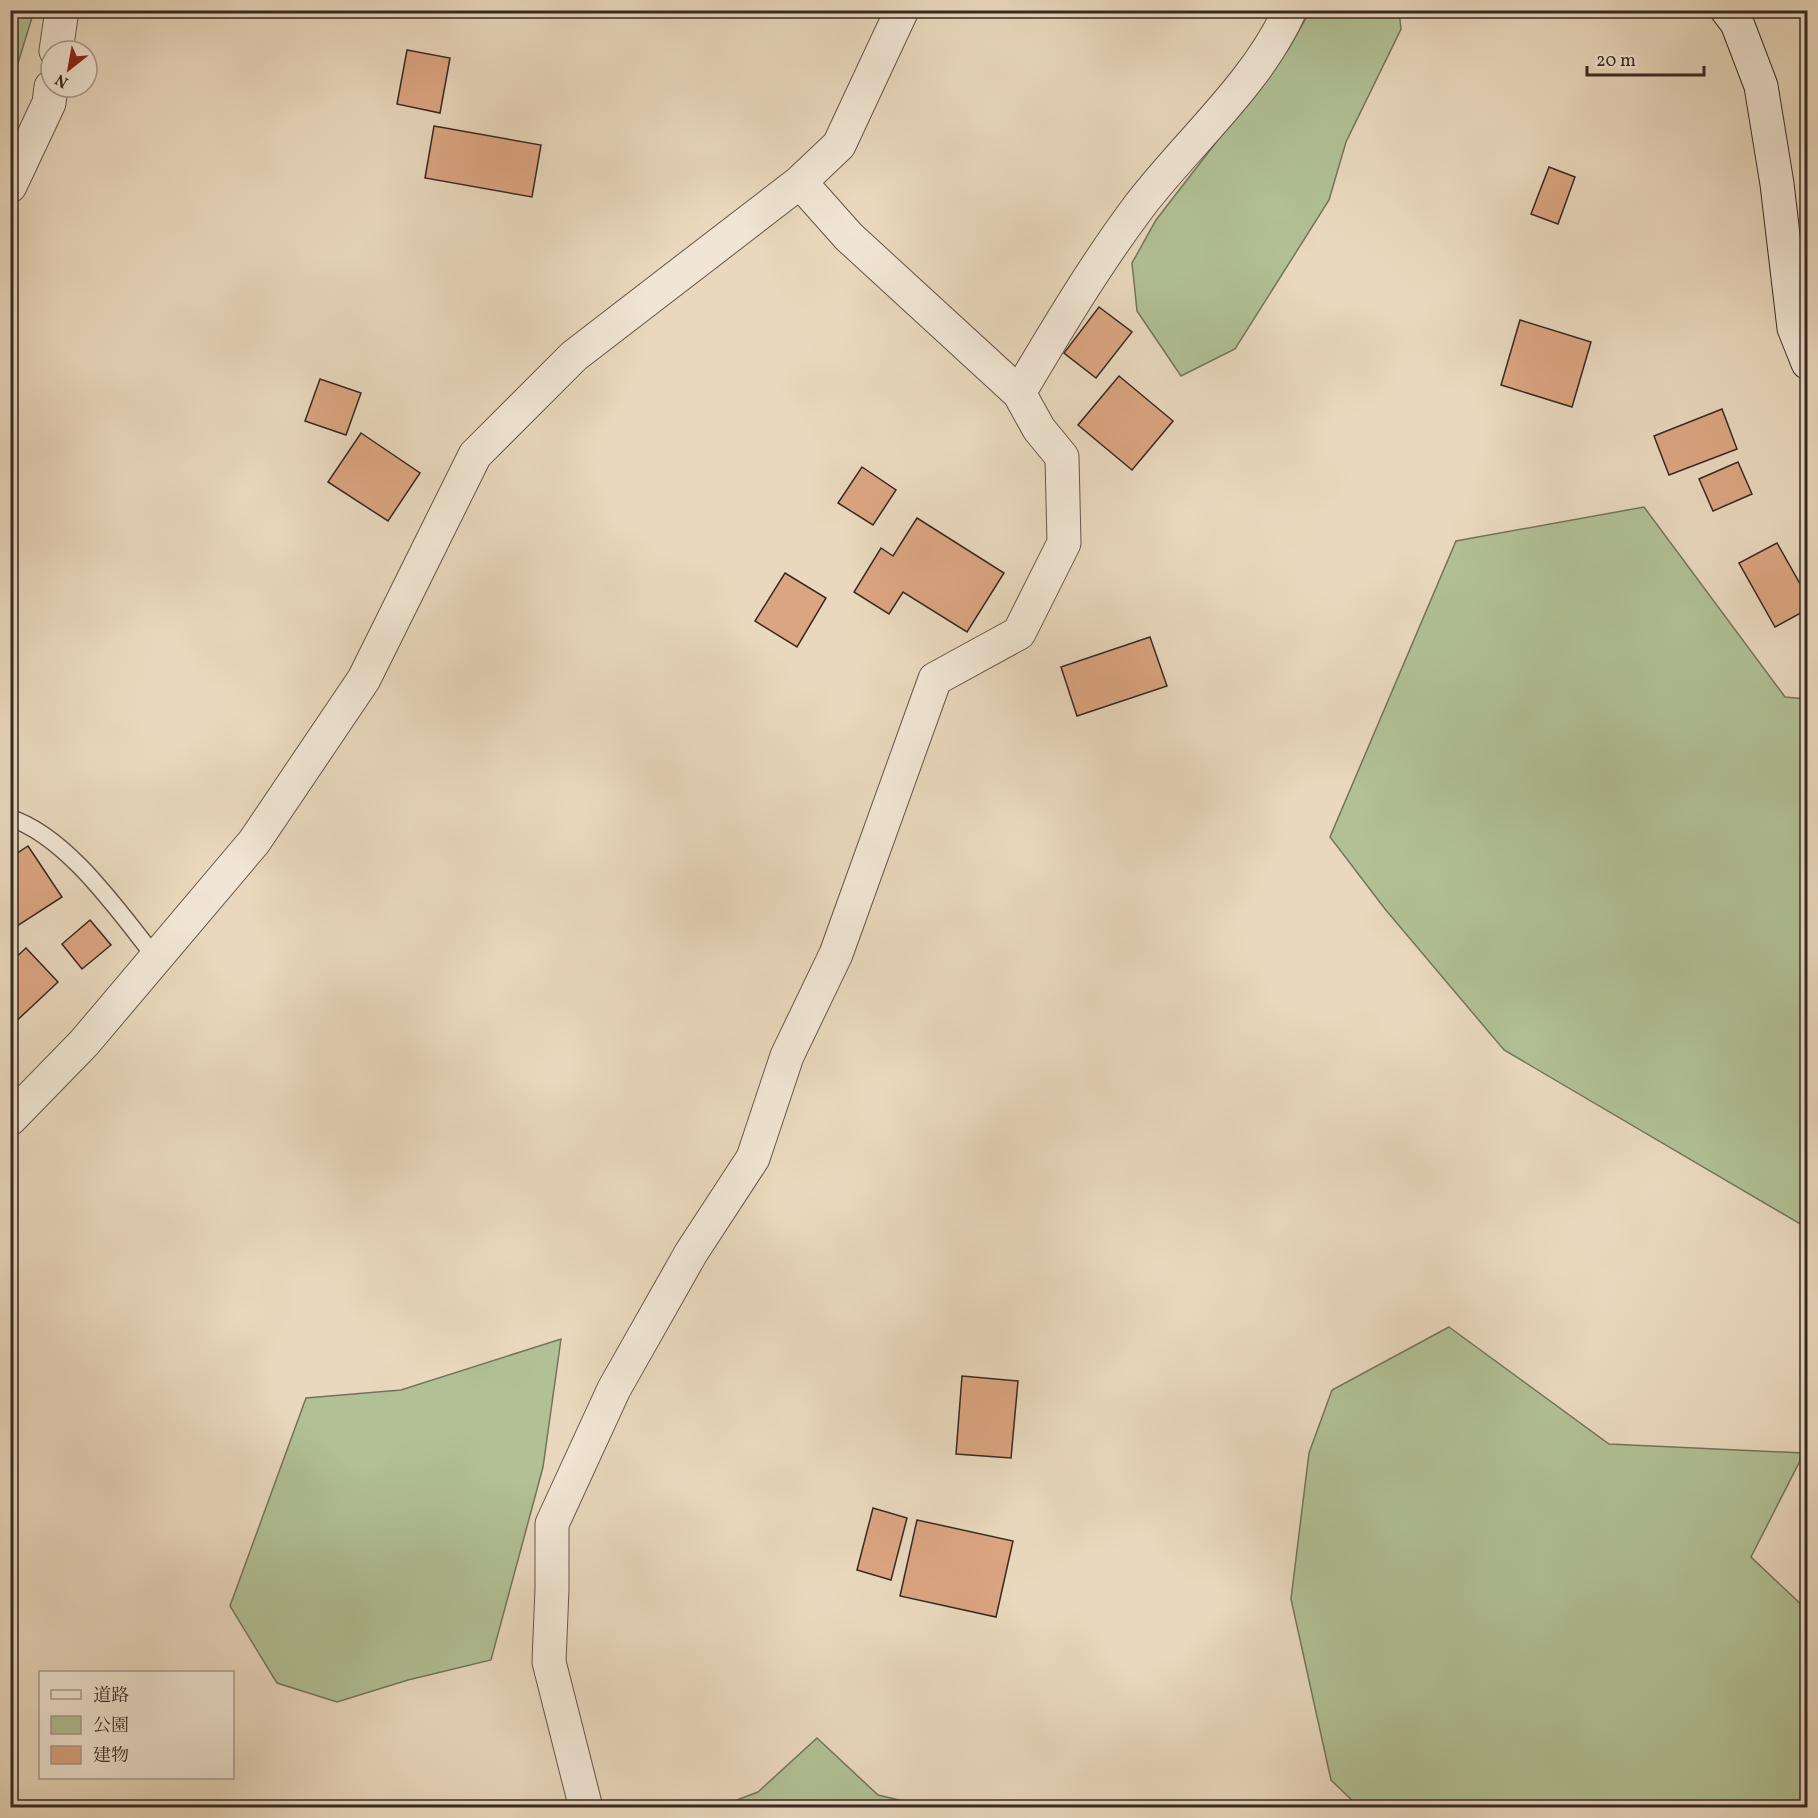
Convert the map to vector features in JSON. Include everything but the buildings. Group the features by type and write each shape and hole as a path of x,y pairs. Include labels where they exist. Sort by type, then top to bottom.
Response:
{"street":[{"path":"58,39 62,10"},
{"path":"10,1119 84,1043 254,842 364,679 475,455 574,356 800,182 839,145 902,10"},
{"path":"1019,393 1079,294 1141,204 1217,115 1277,38 1290,10"},
{"path":"1727,10 1737,22 1761,86 1777,184 1794,328 1808,363"},
{"path":"10,186 50,99"},
{"path":"586,1808 549,1662 552,1524 614,1389 691,1253 753,1158 787,1056 836,954 935,679 1019,633 1064,543 1062,457 1040,429 1019,393 849,237 800,182"}],"lane":[{"path":"10,818 26,822 71,855 156,958"}],"green space":[{"path":"10,11 34,11 11,86"},
{"path":"1310,11 1399,11 1401,29 1346,142 1329,200 1235,349 1181,376 1137,311 1132,263 1156,220 1289,48"},
{"path":"1644,507 1785,697 1807,699 1807,1228 1504,1050 1385,909 1330,837 1456,541"},
{"path":"1449,1327 1609,1444 1804,1453 1751,1557 1807,1610 1807,1807 1359,1807 1331,1780 1291,1599 1309,1453 1332,1390"},
{"path":"561,1339 543,1467 491,1660 408,1680 337,1702 277,1683 230,1606 306,1398 401,1390"},
{"path":"817,1738 878,1795 929,1807 718,1807 758,1792"}]}
